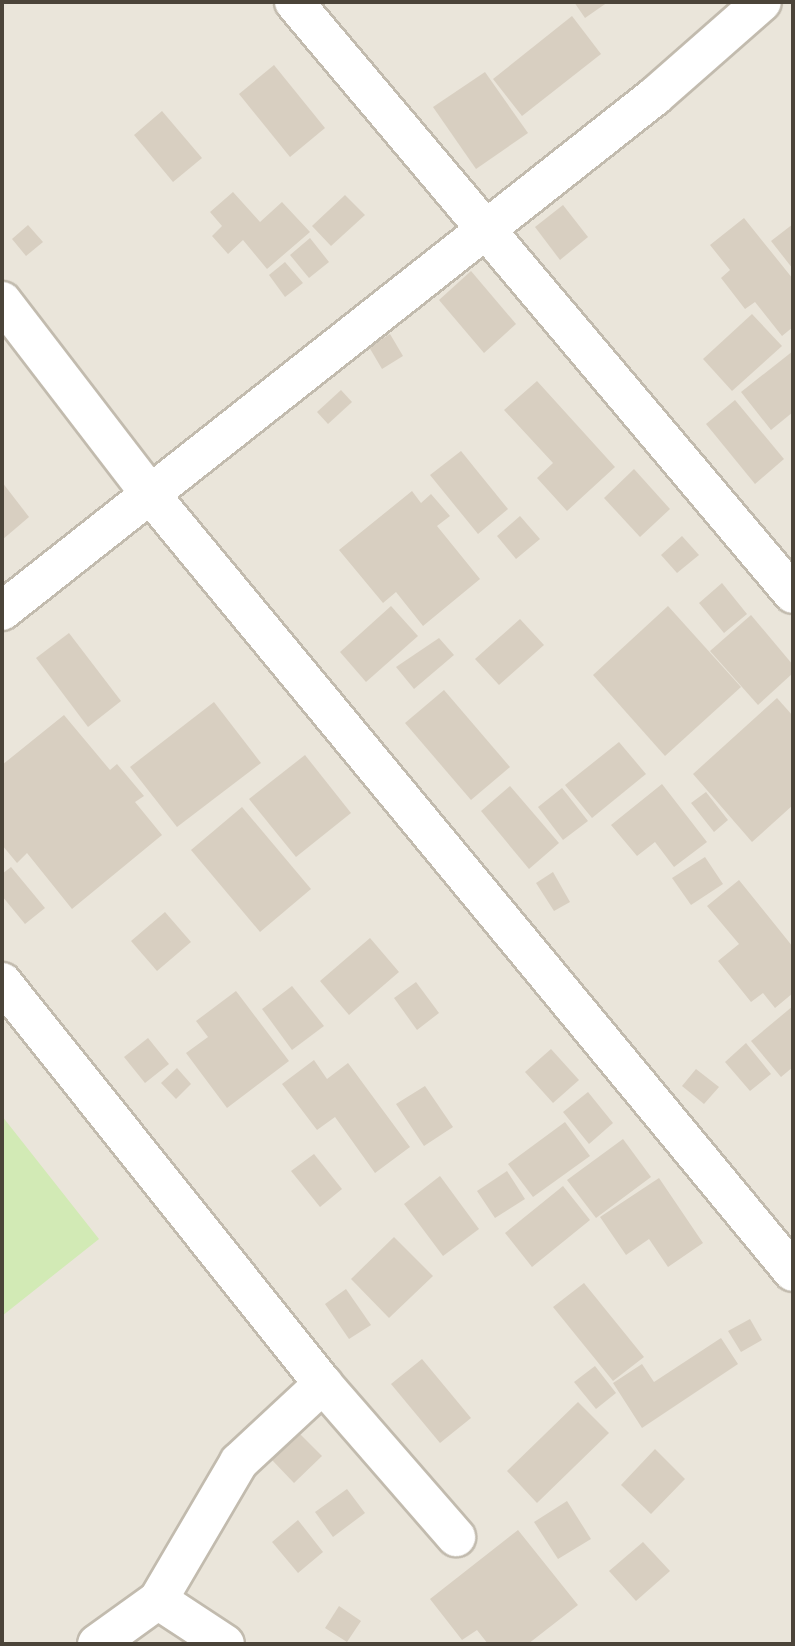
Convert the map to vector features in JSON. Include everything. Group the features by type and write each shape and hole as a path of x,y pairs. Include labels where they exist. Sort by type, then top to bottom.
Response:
{"street":[{"path":"293,2 486,225 793,594"},
{"path":"2,611 486,225 654,96 762,2"},
{"path":"2,302 150,494 793,1272"},
{"path":"2,982 323,1384 456,1537"},
{"path":"97,1644 158,1600 239,1462 323,1384"},
{"path":"158,1600 225,1644"}],"shaded area":[{"path":"2,2 793,2 793,1644 2,1644"}],"green space":[{"path":"2,1116 99,1239 2,1316"}],"building":[{"path":"574,2 608,2 585,18"},
{"path":"572,16 601,54 522,116 493,79"},
{"path":"274,65 325,128 290,157 239,94"},
{"path":"485,72 528,133 476,169 433,107"},
{"path":"162,111 202,158 173,182 134,135"},
{"path":"233,192 260,222 282,202 310,232 267,269 243,240 228,254 212,236 222,226 210,212"},
{"path":"345,195 365,215 331,246 312,226"},
{"path":"563,205 588,237 560,260 535,227"},
{"path":"744,218 793,279 793,327 782,336 755,302 745,309 721,278 730,270 710,245"},
{"path":"793,224 793,269 771,241"},
{"path":"28,225 43,242 26,256 12,239"},
{"path":"310,238 329,262 309,278 290,255"},
{"path":"285,262 303,283 285,297 269,275"},
{"path":"471,271 516,324 484,353 439,300"},
{"path":"752,314 782,346 732,391 703,359"},
{"path":"390,334 403,356 382,369 369,347"},
{"path":"793,351 793,412 771,430 741,392"},
{"path":"537,381 615,467 567,511 537,478 553,463 504,410"},
{"path":"341,390 352,402 328,424 317,412"},
{"path":"735,400 784,459 755,484 706,424"},
{"path":"461,451 508,509 478,534 430,475"},
{"path":"634,469 670,509 640,537 604,498"},
{"path":"2,482 29,517 2,540"},
{"path":"412,491 421,503 431,494 450,516 437,526 480,579 423,626 396,592 383,603 339,550"},
{"path":"520,516 540,539 516,559 497,536"},
{"path":"682,536 699,555 677,573 661,555"},
{"path":"722,583 747,614 724,633 699,603"},
{"path":"391,606 418,636 366,682 340,652"},
{"path":"668,606 741,687 665,756 593,675"},
{"path":"751,615 793,665 793,673 758,705 710,651"},
{"path":"520,619 544,645 499,685 475,659"},
{"path":"69,633 121,701 88,727 36,658"},
{"path":"439,638 454,655 414,689 396,667"},
{"path":"444,690 510,767 471,800 405,723"},
{"path":"777,698 793,716 793,805 752,842 693,774"},
{"path":"214,702 261,763 177,827 130,767"},
{"path":"64,715 110,770 117,764 144,796 135,802 162,835 72,909 27,853 17,863 2,845 2,765"},
{"path":"619,742 646,774 592,818 565,785"},
{"path":"305,755 351,813 296,857 249,799"},
{"path":"662,784 707,842 674,867 655,842 637,856 611,825"},
{"path":"510,786 559,843 529,869 481,811"},
{"path":"562,788 588,821 563,840 538,807"},
{"path":"706,792 728,820 714,832 691,803"},
{"path":"242,807 311,889 260,932 191,850"},
{"path":"705,857 723,884 691,905 672,878"},
{"path":"11,867 45,908 25,924 2,896 2,874"},
{"path":"553,872 570,902 554,911 536,883"},
{"path":"739,880 793,947 793,993 775,1008 763,993 751,1002 718,961 739,944 707,906"},
{"path":"165,912 191,942 157,971 131,941"},
{"path":"370,938 399,972 349,1015 320,981"},
{"path":"416,982 439,1013 417,1030 394,998"},
{"path":"292,986 324,1026 292,1050 262,1009"},
{"path":"236,991 289,1061 227,1108 186,1053 208,1037 196,1021"},
{"path":"793,1006 793,1067 781,1077 751,1041"},
{"path":"148,1038 169,1064 145,1083 124,1057"},
{"path":"746,1043 771,1074 750,1091 725,1062"},
{"path":"551,1049 579,1080 553,1103 525,1072"},
{"path":"314,1060 327,1079 348,1063 410,1147 375,1173 335,1117 317,1130 282,1084"},
{"path":"177,1068 191,1084 176,1099 161,1083"},
{"path":"696,1069 719,1087 704,1104 682,1086"},
{"path":"425,1086 453,1127 424,1146 396,1104"},
{"path":"588,1092 613,1123 589,1144 563,1112"},
{"path":"565,1122 590,1156 533,1197 508,1164"},
{"path":"623,1139 651,1177 596,1218 567,1180"},
{"path":"314,1154 342,1189 320,1207 291,1171"},
{"path":"507,1171 525,1199 495,1218 477,1191"},
{"path":"440,1176 479,1229 443,1256 404,1204"},
{"path":"659,1178 703,1243 668,1267 649,1239 626,1255 600,1217"},
{"path":"563,1186 590,1220 532,1267 505,1233"},
{"path":"394,1237 433,1276 389,1318 351,1279"},
{"path":"584,1283 644,1357 613,1381 553,1307"},
{"path":"346,1289 371,1325 349,1339 325,1304"},
{"path":"750,1319 762,1340 741,1352 728,1331"},
{"path":"721,1338 738,1364 642,1428 613,1383 642,1364 654,1382"},
{"path":"422,1359 471,1418 440,1443 391,1384"},
{"path":"595,1366 616,1393 596,1409 574,1382"},
{"path":"578,1402 609,1433 537,1503 507,1471"},
{"path":"299,1433 322,1456 294,1483 272,1460"},
{"path":"655,1449 685,1479 651,1514 621,1485"},
{"path":"347,1489 365,1513 333,1537 315,1512"},
{"path":"567,1501 591,1539 558,1559 534,1522"},
{"path":"298,1520 323,1552 298,1573 272,1542"},
{"path":"518,1530 578,1605 528,1644 488,1644 477,1630 462,1640 430,1599"},
{"path":"643,1542 670,1571 636,1601 609,1571"},
{"path":"339,1606 361,1621 347,1642 325,1628"}]}
